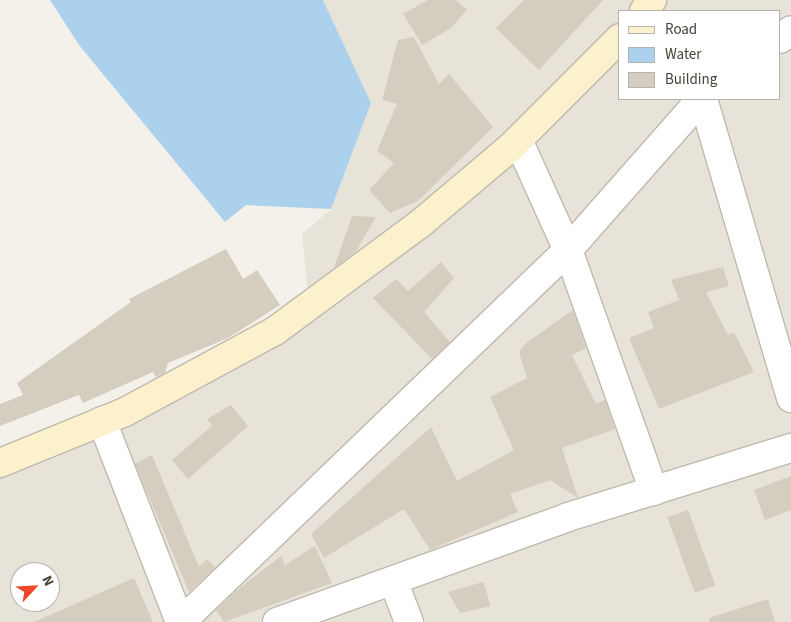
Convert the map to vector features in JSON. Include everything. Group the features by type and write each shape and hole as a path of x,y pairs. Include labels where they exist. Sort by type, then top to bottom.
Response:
{"main road":[{"path":"0,463 102,421 275,331 420,223 518,140 618,40"}],"street":[{"path":"781,38 791,30"},
{"path":"102,421 181,622 568,250 701,100"},
{"path":"702,100 791,398"},
{"path":"518,140 568,250 654,490"},
{"path":"277,622 394,583 654,490 791,448"},
{"path":"394,583 409,622"}],"shaded area":[{"path":"323,0 791,0 791,622 0,622 0,450 38,444 207,362 308,296 302,234 331,209 371,103"}],"water":[{"path":"50,0 323,0 371,103 331,209 246,205 225,222 79,45"}],"building":[{"path":"428,0 456,0 467,10 451,28 422,45 403,14"},
{"path":"524,0 603,0 539,70 496,28"},
{"path":"414,37 439,84 449,74 493,127 418,201 390,213 369,190 394,163 377,151 397,104 382,100 398,40"},
{"path":"352,216 376,217 356,251 334,268"},
{"path":"226,249 243,279 257,270 280,305 228,338 168,363 165,373 156,377 153,372 83,403 79,395 0,426 0,404 23,395 17,383 131,302 129,299"},
{"path":"441,262 454,278 424,312 450,342 432,359 373,298 396,279 408,291"},
{"path":"723,267 729,286 706,292 728,335 734,332 754,372 659,409 629,338 654,328 648,312 679,300 671,280"},
{"path":"573,310 586,348 572,355 596,404 605,400 615,429 562,448 578,498 550,480 510,494 518,512 430,550 404,509 324,558 311,534 431,427 457,481 514,450 490,397 527,378 519,352 525,344"},
{"path":"231,405 248,426 188,479 172,460 212,426 207,419"},
{"path":"152,455 199,567 207,559 215,568 189,592 135,464"},
{"path":"791,476 791,510 765,520 754,490"},
{"path":"688,510 715,585 695,593 667,518"},
{"path":"315,546 332,583 224,622 216,610 236,591 281,556 285,565"},
{"path":"134,578 153,622 34,622"},
{"path":"483,582 491,606 460,613 448,592"},
{"path":"768,599 775,622 709,622 709,618"}]}
